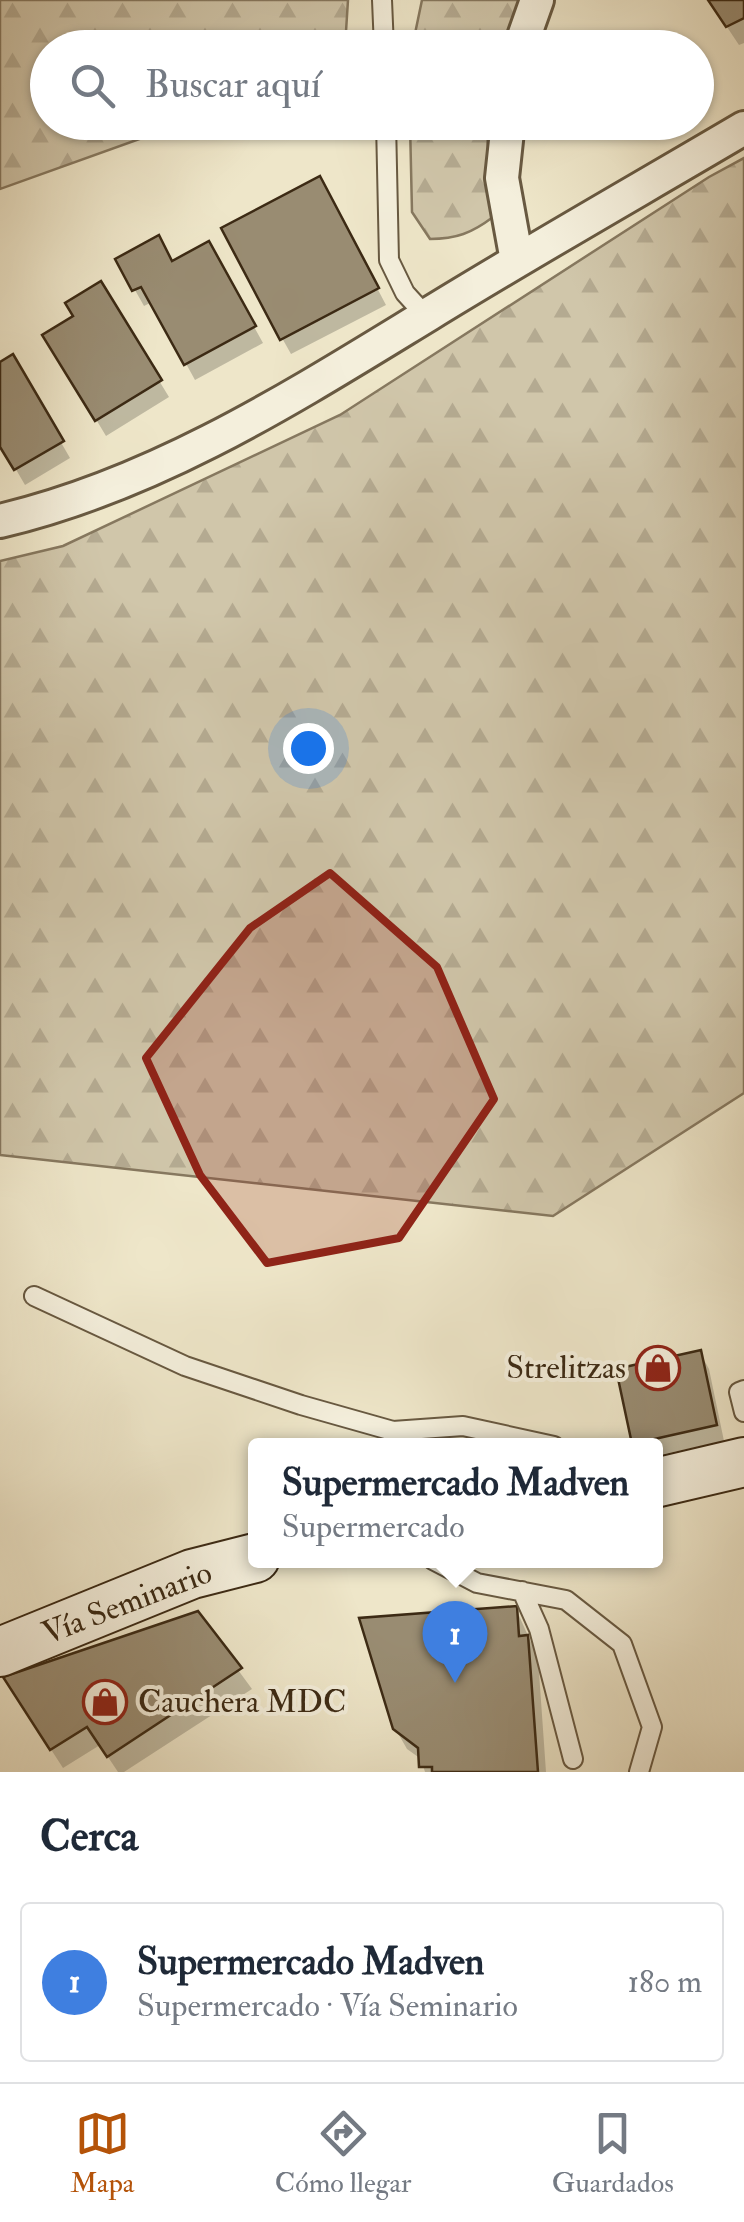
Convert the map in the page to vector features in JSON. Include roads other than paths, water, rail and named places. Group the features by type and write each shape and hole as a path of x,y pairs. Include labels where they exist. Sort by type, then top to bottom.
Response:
{"main road":[{"path":"663,1481 744,1462"},
{"name":"Vía Seminario","path":"4,1646 192,1574 248,1560"}],"street":[{"path":"526,30 537,0"},
{"path":"0,521 52,509 194,451 328,377 744,128"},
{"path":"506,140 502,178 517,261"}],"lane":[{"path":"382,0 383,30"},
{"path":"386,140 389,260 405,293 426,316"},
{"path":"34,1296 185,1366 301,1406 393,1431 463,1426 518,1438"},
{"path":"744,1390 739,1392 744,1412"},
{"path":"448,1568 477,1583 566,1600 622,1644 652,1726 640,1772"},
{"path":"522,1592 539,1629 573,1759"}],"place":[{"name":"Strelitzas","path":"658,1368"},
{"name":"Supermercado Madven","path":"455,1683"},
{"name":"Cauchera MDC","path":"105,1702"}]}
